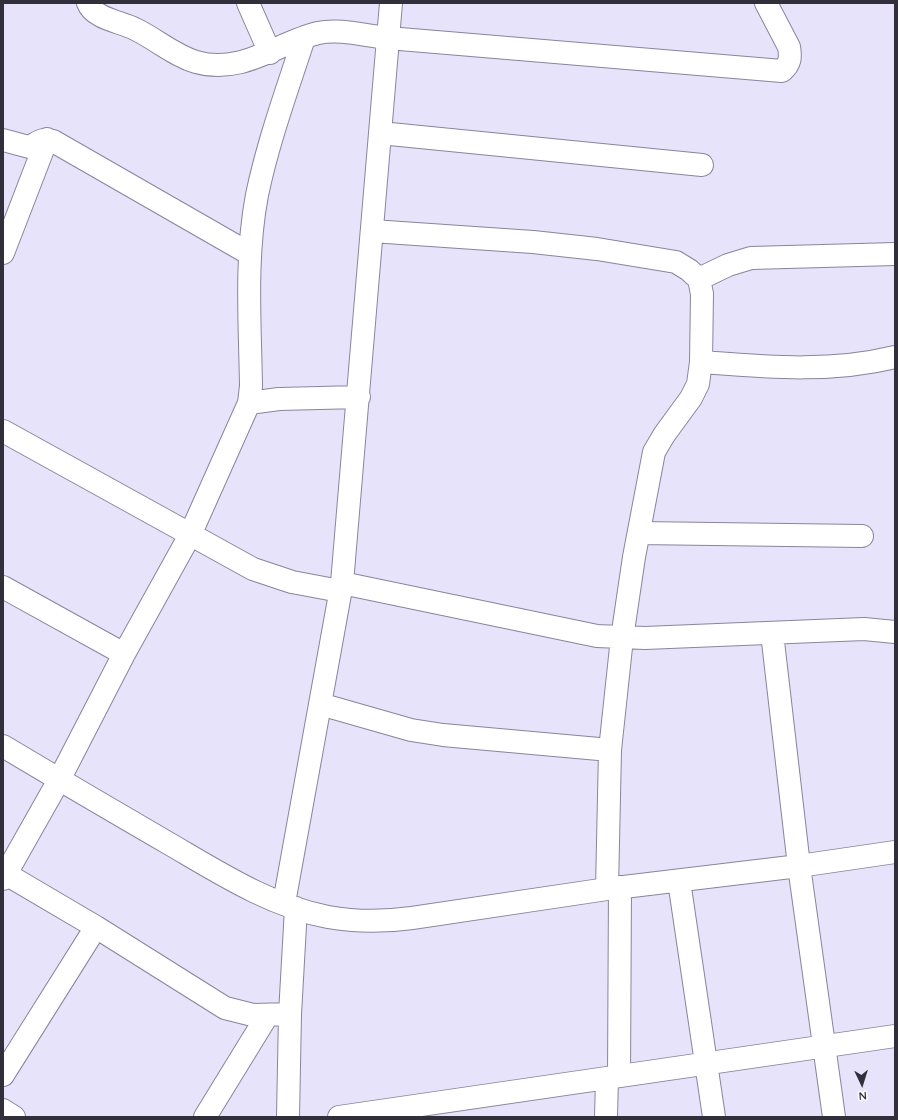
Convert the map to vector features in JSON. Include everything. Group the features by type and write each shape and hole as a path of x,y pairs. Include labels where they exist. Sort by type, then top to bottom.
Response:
{"street":[{"path":"88,3 99,14 135,28 167,49 196,62 221,65 247,62 304,38 319,33 336,32 388,38 782,71 788,65 790,55 789,47 766,3"},
{"path":"248,3 270,53"},
{"path":"288,1117 290,906 320,704 341,587 359,397 391,3"},
{"path":"290,1014 267,1016 238,1013 211,1001 96,927 5,877 59,780 124,654 190,535 249,403 250,254 257,196 272,135 304,38"},
{"path":"380,133 702,165"},
{"path":"3,140 29,147 41,140 47,139 250,254"},
{"path":"3,253 47,139"},
{"path":"372,231 533,242 597,249 676,262 689,270 699,279 702,294 701,362 698,384 692,398 664,435 654,452 622,638 610,750 614,888 613,1077 606,1117"},
{"path":"699,279 728,265 751,258 895,254"},
{"path":"701,362 777,368 829,368 895,357"},
{"path":"249,403 278,400 359,397"},
{"path":"3,431 227,556 271,576 292,582 341,587 597,636 622,638 857,629 876,629 895,632"},
{"path":"639,533 862,536"},
{"path":"3,587 124,654"},
{"path":"772,632 799,866 834,1117"},
{"path":"320,704 410,730 443,735 610,750"},
{"path":"3,746 208,866 290,906 326,917 356,921 387,921 614,888 799,866 895,852"},
{"path":"679,881 714,1117"},
{"path":"3,1075 96,927"},
{"path":"205,1117 267,1016"},
{"path":"339,1117 895,1036"},
{"path":"3,1110 14,1117"}]}
